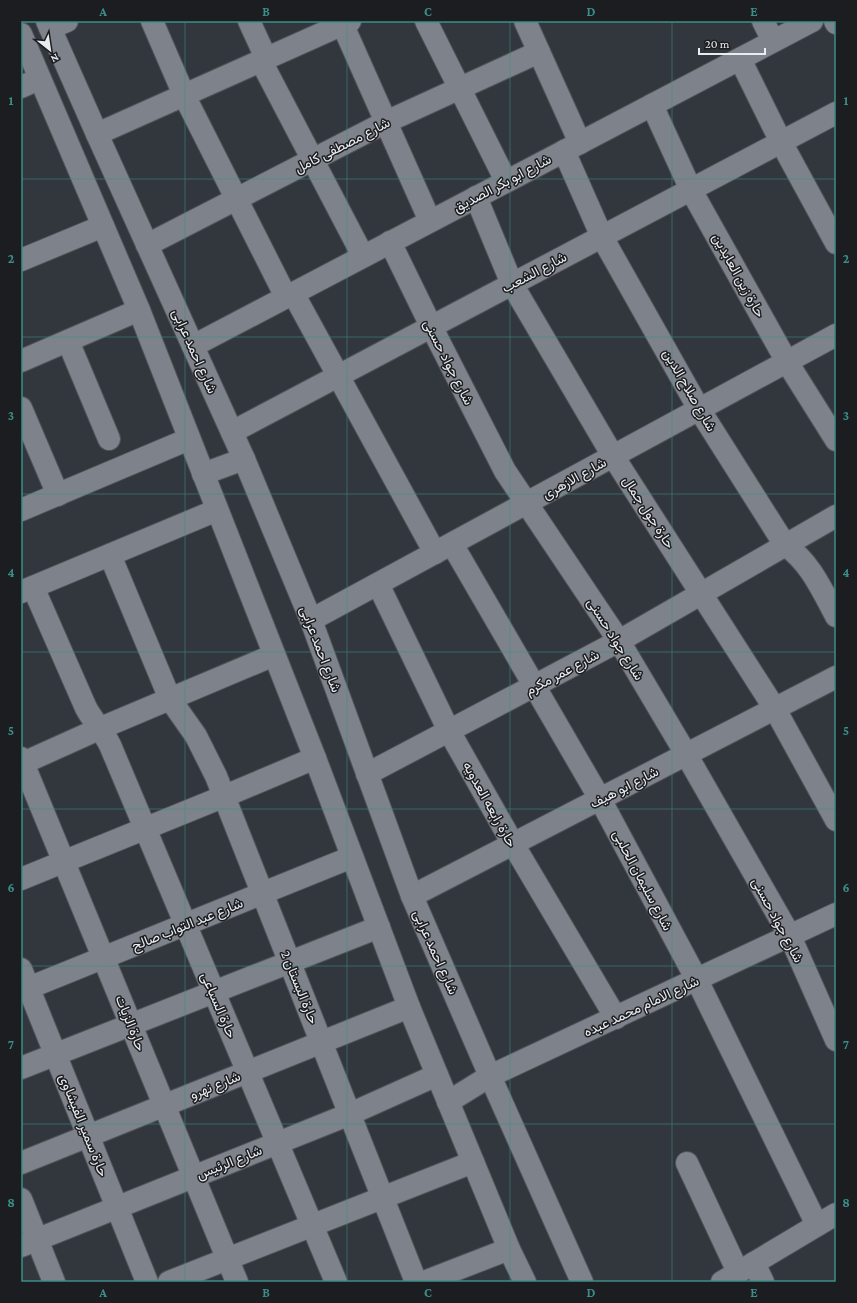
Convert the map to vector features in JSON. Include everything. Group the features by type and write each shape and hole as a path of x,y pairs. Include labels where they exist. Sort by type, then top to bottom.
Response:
{"street":[{"name":"شارع سليمان الحلبى","path":"152,21 184,95 236,200 290,295 443,549 535,686 600,799 697,980 831,1217"},
{"path":"249,21 264,60 313,160 363,256"},
{"path":"426,21 506,181"},
{"name":"شارع صلاح الدين","path":"525,21 539,52 602,236 699,409 785,545 804,561 813,574 836,616"},
{"path":"763,21 773,41"},
{"name":"شارع ابو بكر الصديق","path":"193,346 812,21"},
{"path":"97,134 264,60 344,22 430,222"},
{"name":"شارع احمد عرابى","path":"55,23 97,134 244,459 311,620 412,896 582,1282"},
{"path":"21,34 30,83 103,226 139,310 315,758 409,1007 509,1249 525,1282"},
{"name":"شارع مصطفى كامل","path":"147,245 386,122 539,52"},
{"path":"740,59 781,142 836,243"},
{"name":"حارة زين العابدين","path":"652,105 691,190 787,362 836,440"},
{"name":"شارع الشعب","path":"232,432 836,113"},
{"name":"حارة جول جمال","path":"476,197 512,284 613,456 775,709 836,820"},
{"path":"21,260 103,226"},
{"name":"شارع جواد حسنى","path":"390,242 505,471 620,641 686,754 790,936 836,1040"},
{"path":"21,361 139,310"},
{"name":"شارع الازهرى","path":"311,620 836,335"},
{"path":"68,341 108,439"},
{"path":"21,408 58,495"},
{"path":"21,510 189,439"},
{"path":"203,474 244,459"},
{"path":"27,590 217,510"},
{"name":"شارع عمر مكرم","path":"367,774 620,641 836,516"},
{"name":"حارة البستان 2","path":"110,555 170,699 196,736 207,755 225,796 416,1282"},
{"name":"حارة رابعه العدويه","path":"378,584 449,731 513,844 616,1018"},
{"name":"حارة السباعى","path":"27,590 86,708 92,719 101,728 110,744 336,1282"},
{"path":"22,762 274,655"},
{"name":"شارع ابو هيف","path":"412,896 836,677"},
{"path":"21,879 315,758"},
{"name":"حارة الزيات","path":"22,762 238,1282"},
{"name":"شارع عبد التواب صالح","path":"24,982 104,957 352,857"},
{"name":"شارع الامام محمد عبده","path":"448,1102 490,1076 836,914"},
{"path":"21,1068 379,927"},
{"name":"حارة سمير الفيشاوى","path":"24,982 55,1054 147,1282"},
{"name":"شارع نهرو","path":"21,1163 409,1007"},
{"name":"شارع الرئيس","path":"29,1243 350,1114 437,1075"},
{"path":"169,1282 383,1199 473,1162"},
{"path":"687,1163 744,1275 831,1217"},
{"path":"21,1200 29,1243 54,1282"},
{"path":"424,1282 509,1249"}]}
